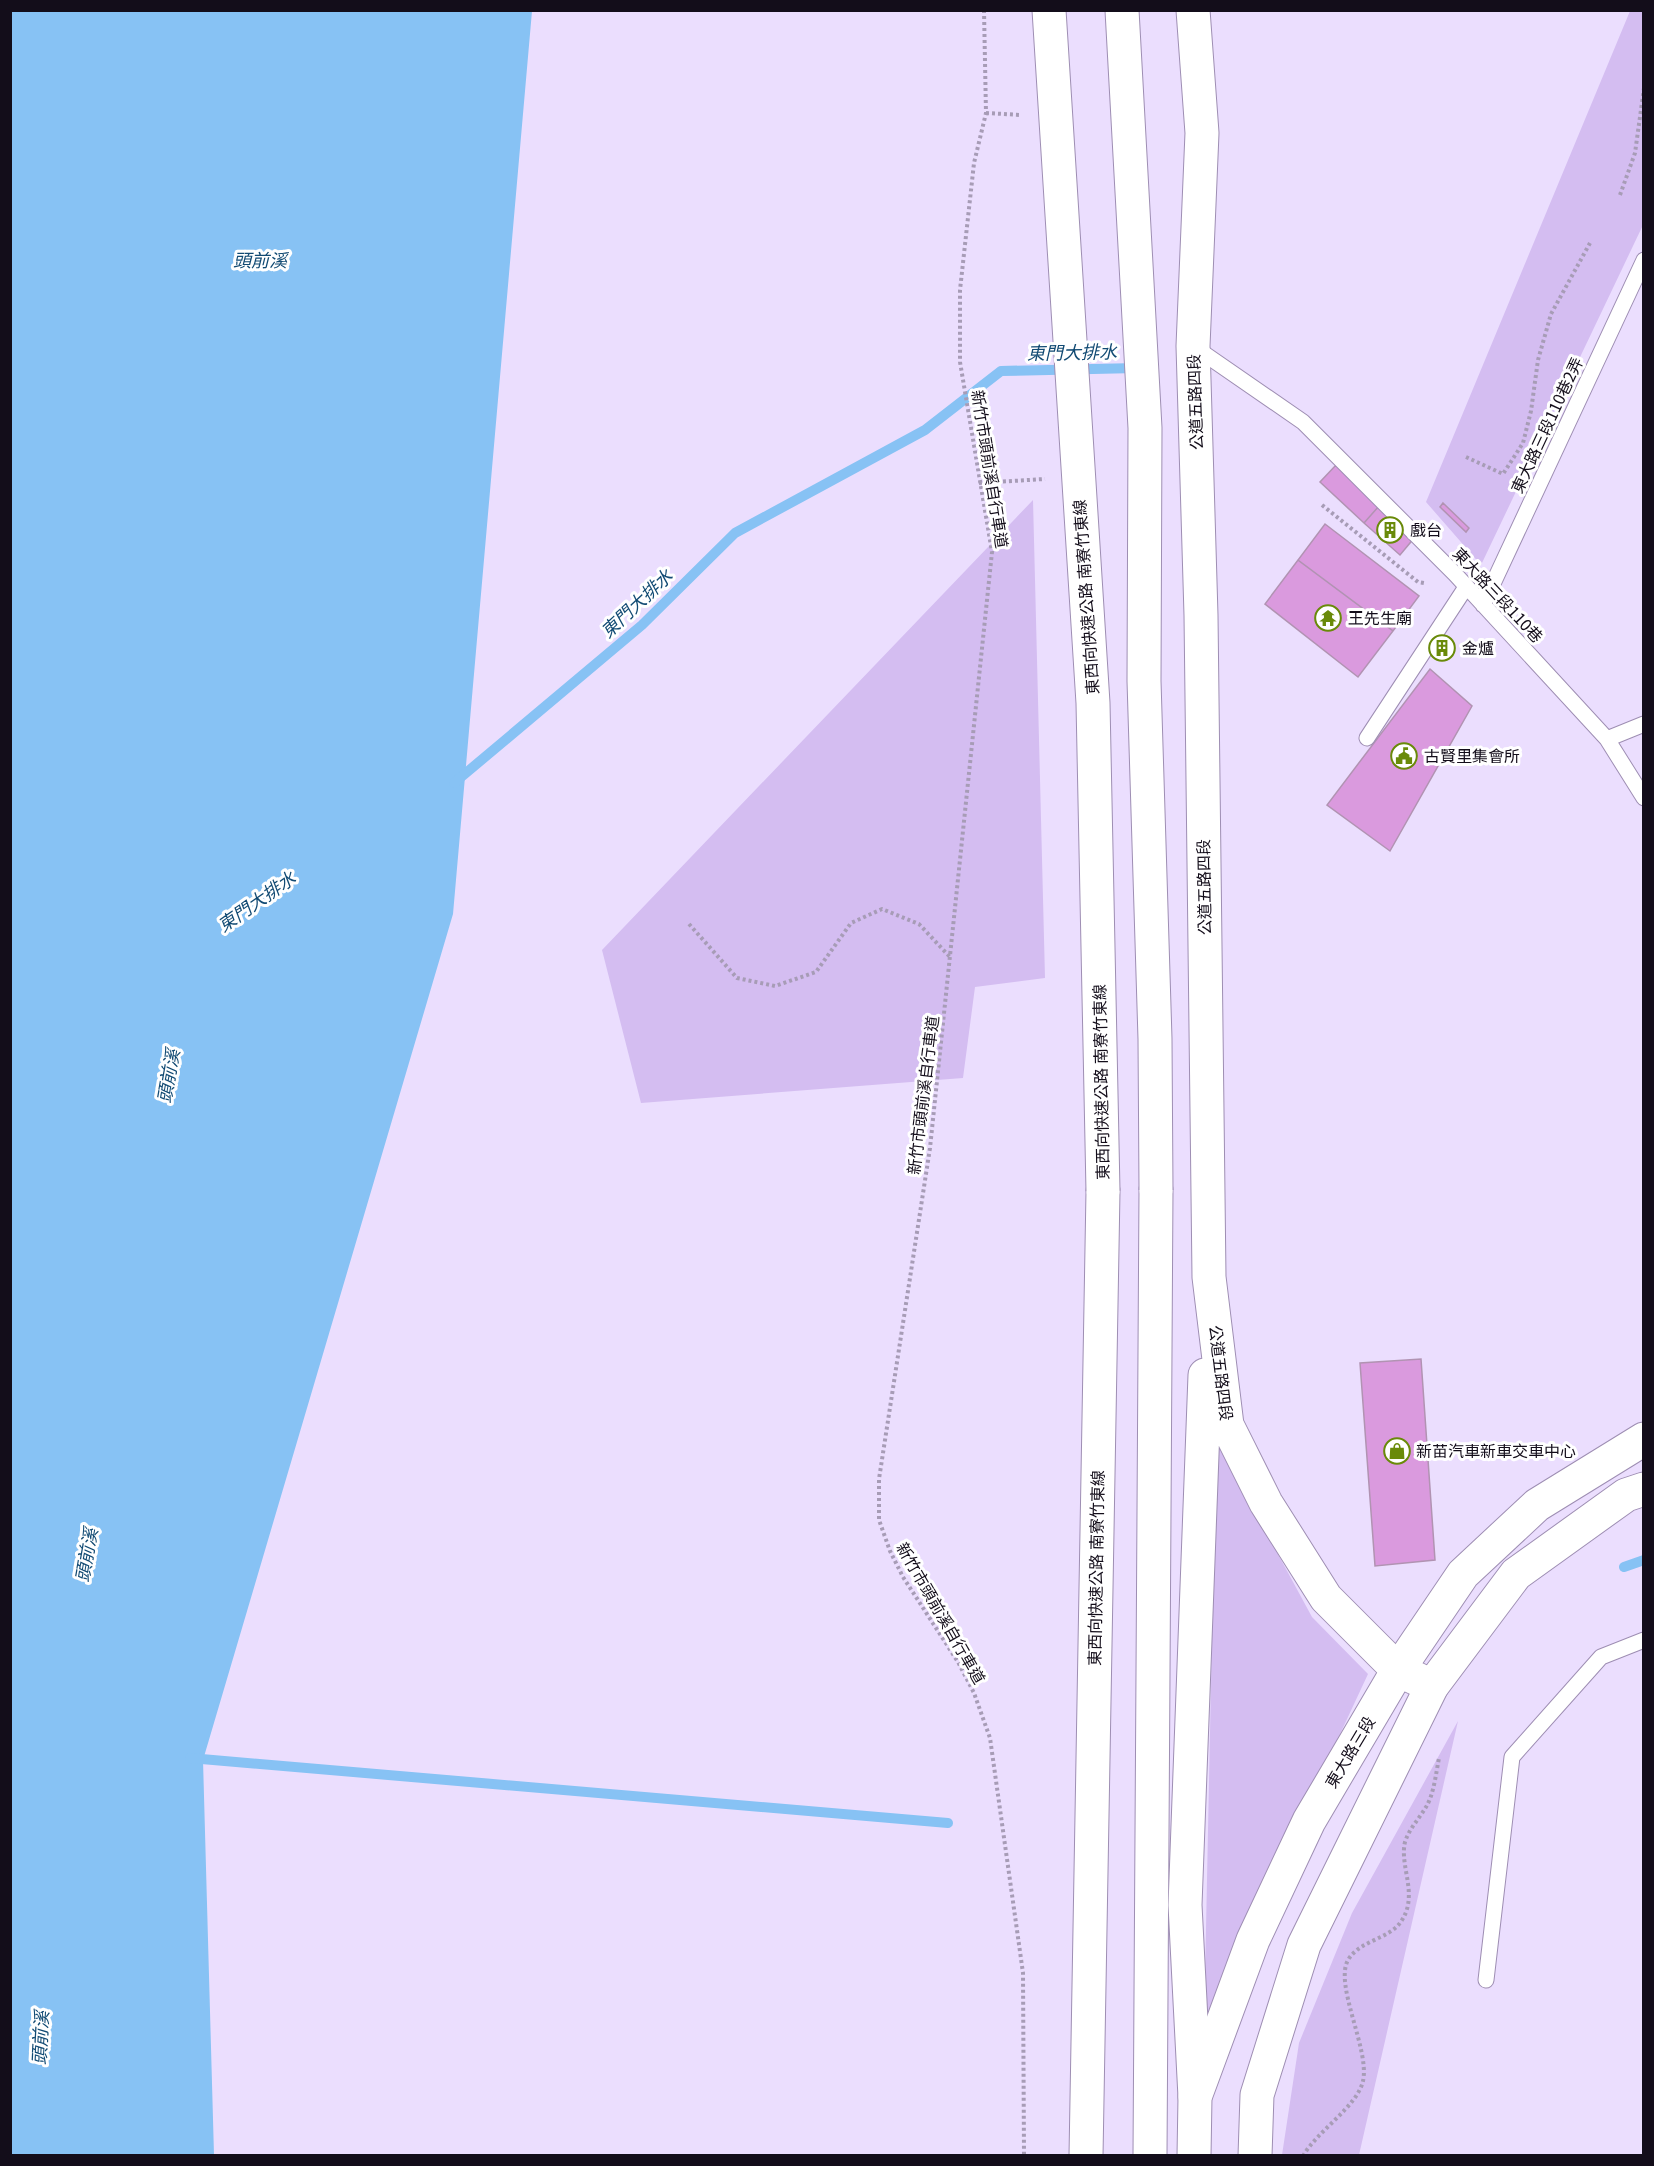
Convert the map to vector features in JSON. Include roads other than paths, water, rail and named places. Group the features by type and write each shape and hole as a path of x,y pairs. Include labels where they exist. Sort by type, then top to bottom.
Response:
{"main road":[{"name":"東西向快速公路 南寮竹東線","path":"1049,10 1093,703 1103,1191 1086,2156"},
{"path":"1122,10 1145,428 1144,681 1155,1039 1150,2156"},
{"name":"公道五路四段","path":"1192,10 1202,133 1193,346 1201,615 1209,1277 1227,1425 1266,1503 1326,1598 1398,1670 1432,1686"},
{"path":"1195,2097 1185,1905 1209,1277"},
{"name":"東大路三段","path":"1194,2156 1195,2097 1253,1940 1309,1821 1398,1670 1463,1574 1537,1505 1644,1438"},
{"path":"1255,2156 1257,2095 1304,1945 1432,1686 1516,1574 1626,1495 1644,1489"}],"lane":[{"name":"東大路三段110巷2弄","path":"1483,605 1644,260"},
{"name":"東大路三段110巷","path":"1193,346 1303,422 1466,587 1606,739 1644,798"},
{"path":"1367,738 1466,587"},
{"path":"1606,739 1644,724"},
{"path":"1486,1980 1512,1757 1601,1657 1644,1640"}],"water":[{"name":"頭前溪","path":"11,10 532,11 453,914 203,1760 214,2155 11,2155"}],"waterway":[{"name":"東門大排水","path":"454,783 642,625 735,533 925,430 1001,371 1137,368"},
{"path":"1624,1567 1644,1560"},
{"path":"190,1758 948,1823"}],"place":[{"name":"戲台","path":"1390,530"},
{"name":"王先生廟","path":"1328,618"},
{"name":"金爐","path":"1442,648"},
{"name":"古賢里集會所","path":"1404,756"},
{"name":"新苗汽車新車交車中心","path":"1397,1451"}]}
